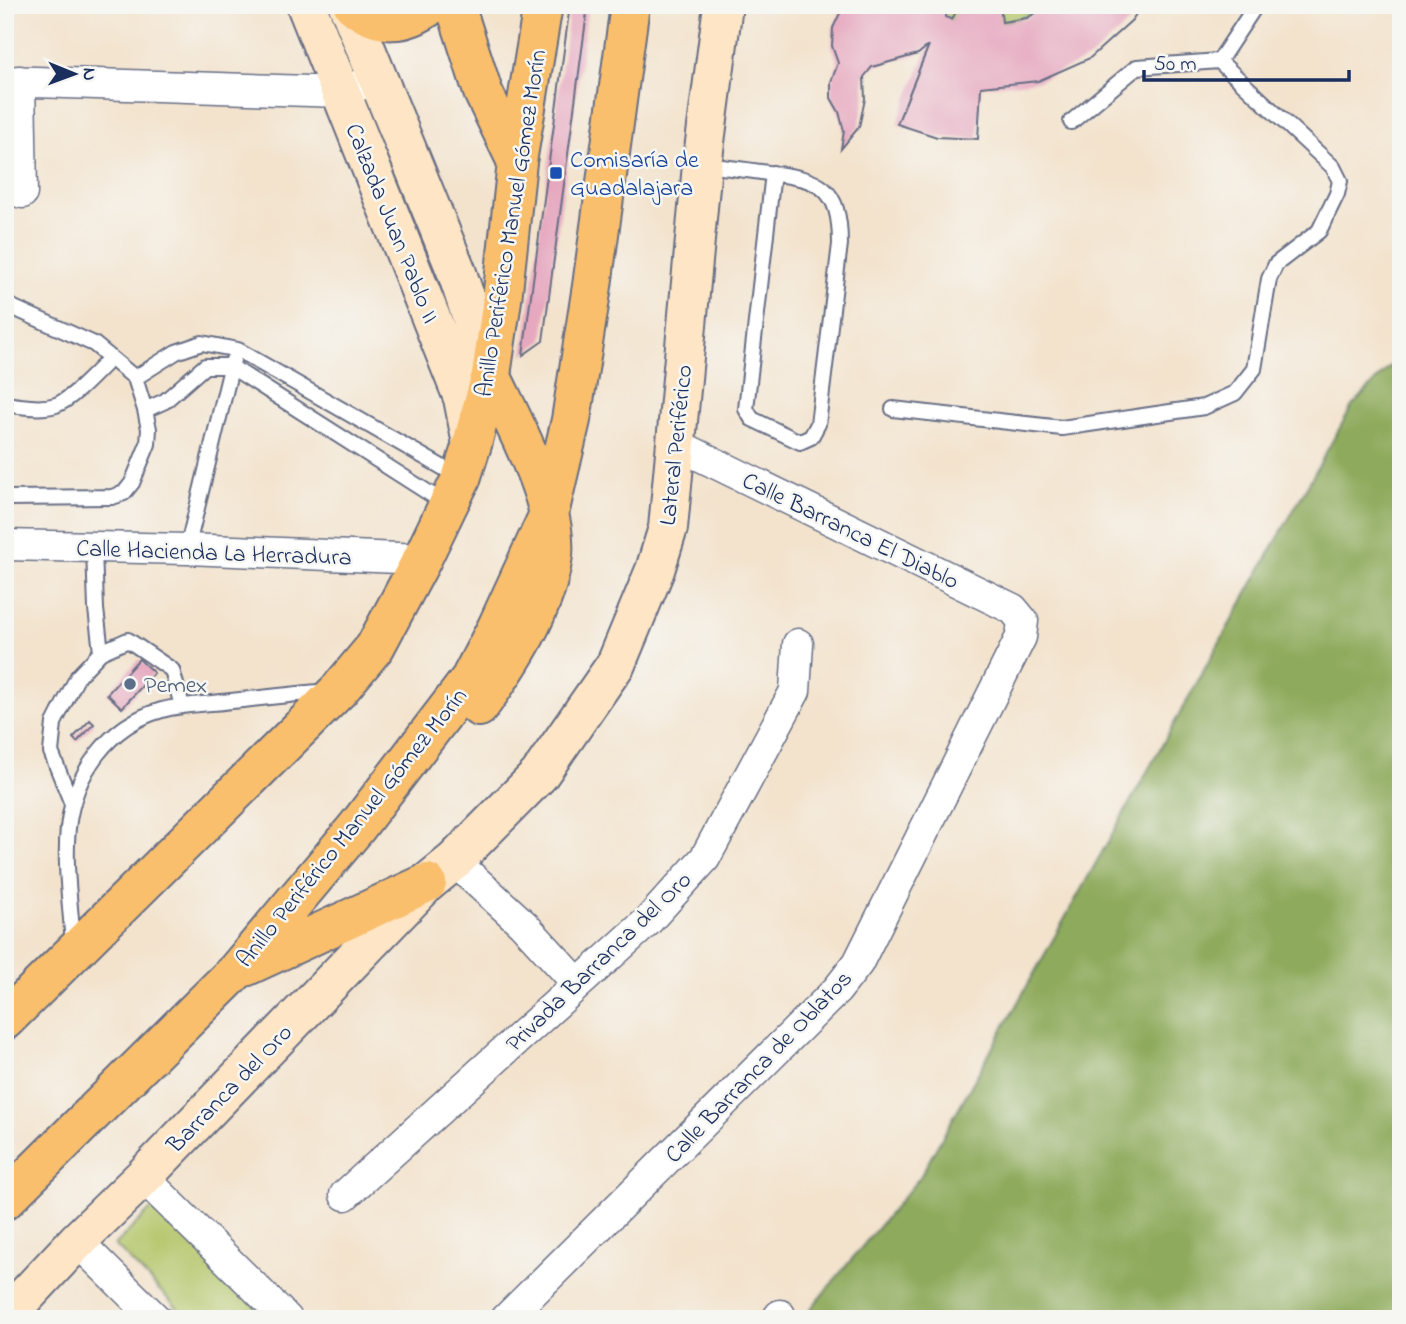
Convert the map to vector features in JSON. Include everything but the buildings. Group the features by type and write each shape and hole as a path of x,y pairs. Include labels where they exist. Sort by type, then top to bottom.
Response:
{"highway":[{"path":"351,5 371,17 395,21 414,16 431,5"},
{"path":"454,5 483,92 517,162"},
{"name":"Anillo Periférico Manuel Gómez Morín","path":"5,1020 339,690 375,646 422,559 460,476 491,375 517,162 543,5"},
{"name":"Anillo Periférico Manuel Gómez Morín","path":"5,1200 236,971 357,827 470,679 549,514 571,420 586,326 630,5"},
{"path":"491,375 529,460 549,514"},
{"path":"236,971 440,872"}],"street":[{"name":"Calzada Juan Pablo II","path":"306,5 463,398 460,476"},
{"name":"Calzada Juan Pablo II","path":"351,5 456,270 491,375"},
{"name":"Lateral Periférico","path":"440,872 539,775 616,664 655,570 668,528 702,165 723,5"},
{"path":"22,192 12,81 341,92 378,78"},
{"name":"Calle Barranca El Diablo","path":"676,444 1013,609 1023,621"},
{"name":"Calle Hacienda La Herradura","path":"5,545 187,549 422,559"},
{"name":"Calle Barranca de Oblatos","path":"506,1319 837,990 858,963 1021,637 1023,621"},
{"name":"Privada Barranca del Oro","path":"345,1195 648,921 705,859 795,691 798,644"},
{"path":"440,872 523,925 578,984"},
{"name":"Barranca del Oro","path":"5,1318 77,1241 144,1177 440,872"},
{"path":"144,1177 287,1319"},
{"path":"77,1241 156,1319"}],"lane":[{"path":"1219,61 1256,5"},
{"path":"893,409 1062,428 1203,407 1235,393 1254,369 1269,279 1276,264 1319,231 1337,194 1340,181 1333,167 1219,61 1137,67 1071,122"},
{"path":"702,165 800,176 818,183 832,199 840,219 840,244 818,424 811,437 800,442 752,419 746,409 773,173"},
{"path":"5,304 94,344 135,378 149,429 148,444 132,484 124,493 112,497 5,498"},
{"path":"135,378 176,352 202,343 238,350 460,476"},
{"path":"187,549 230,366 238,350"},
{"path":"5,404 41,407 57,405 111,358"},
{"path":"145,410 165,401 205,366 230,366 460,476"},
{"path":"94,547 96,609 101,652"},
{"path":"72,804 51,752 54,723 78,676 101,652 128,640 172,670 183,706"},
{"path":"73,953 67,852 72,804 87,768 111,738 144,717 163,710 339,690"}],"green space":[{"path":"922,5 1048,5 1014,19 977,24 952,20"},
{"path":"1401,355 1401,1319 802,1319 920,1177 1352,406"},
{"path":"155,1205 268,1319 188,1319 115,1245"}],"place":[{"name":"Comisaría de Guadalajara","path":"556,173"},
{"name":"Pemex","path":"130,684"}]}
